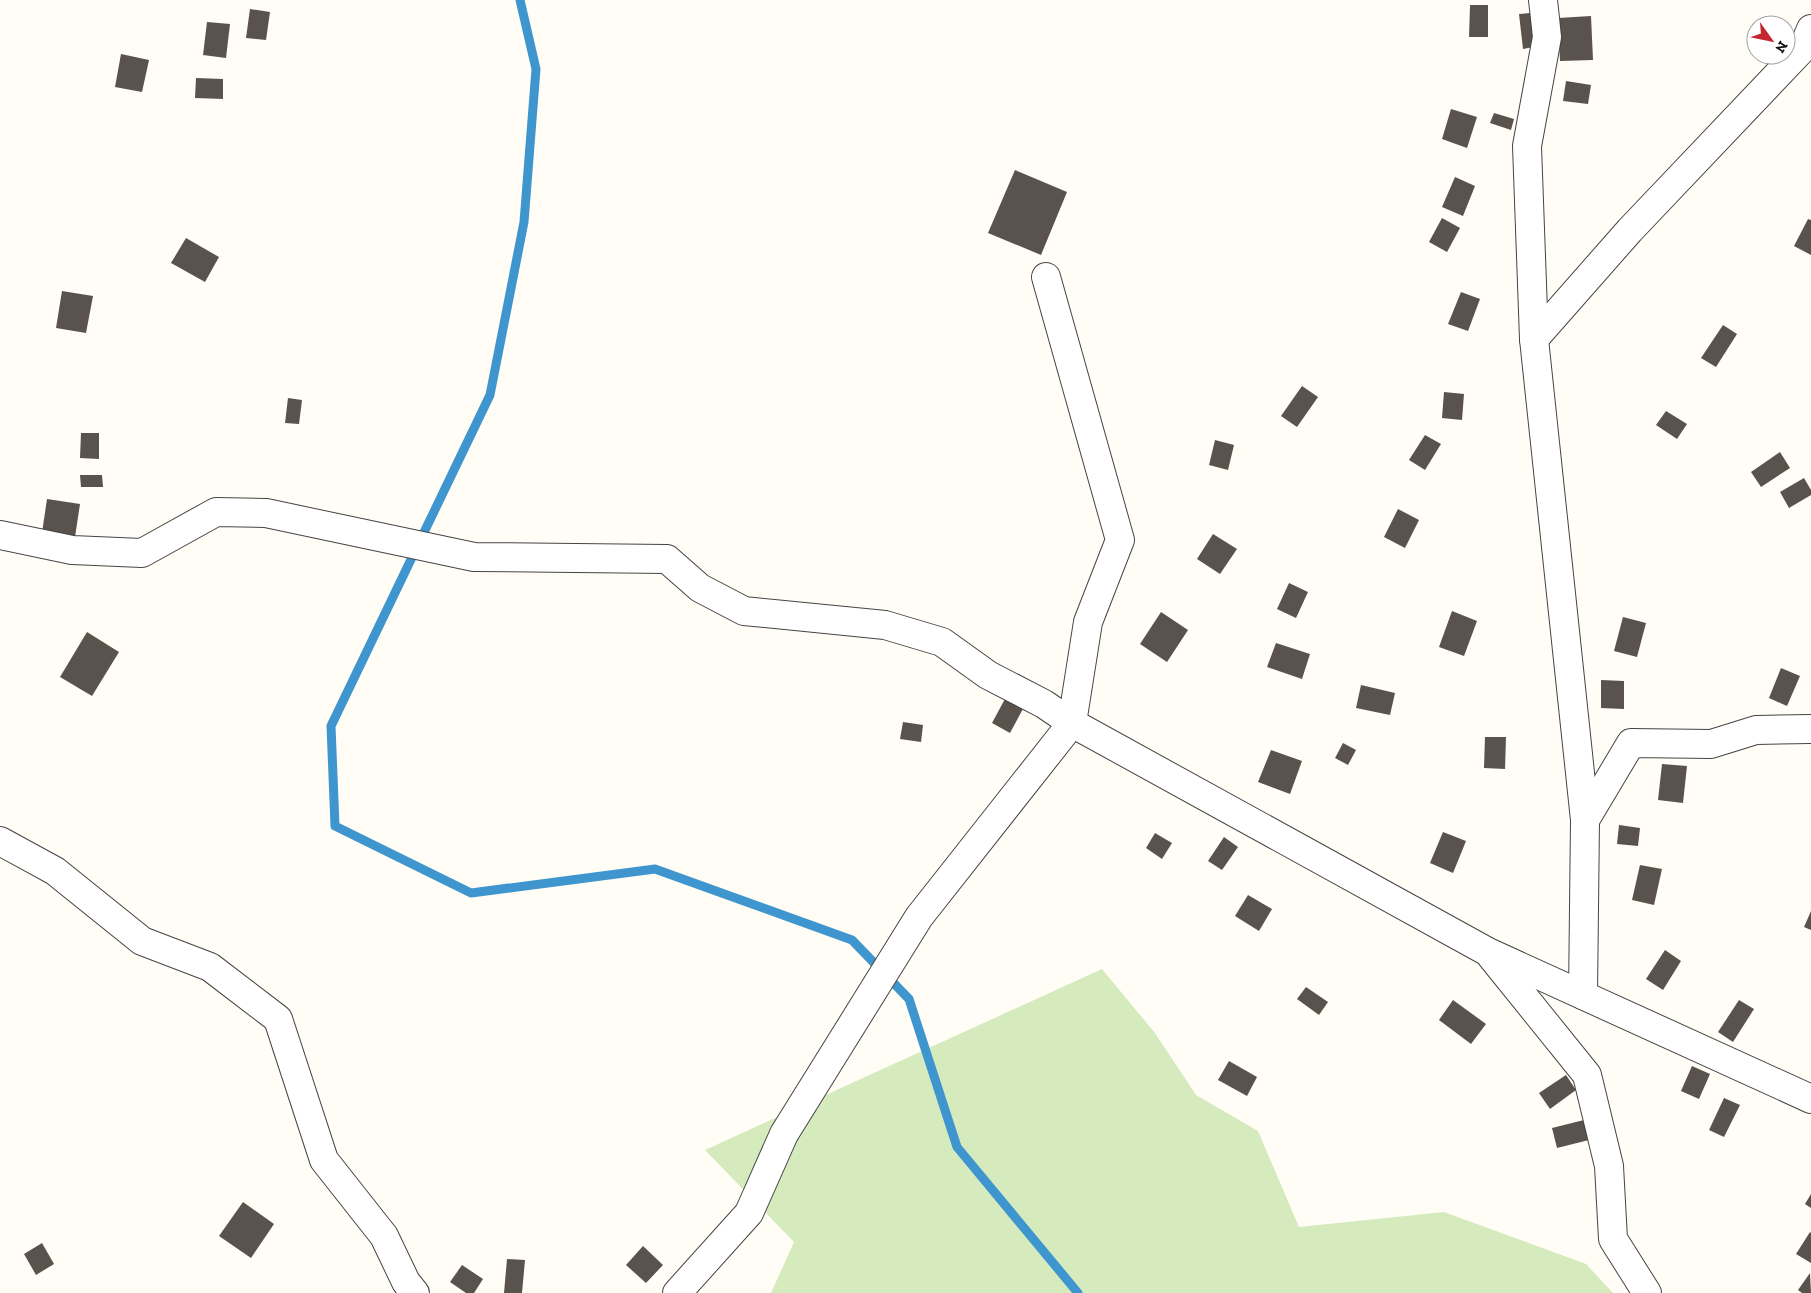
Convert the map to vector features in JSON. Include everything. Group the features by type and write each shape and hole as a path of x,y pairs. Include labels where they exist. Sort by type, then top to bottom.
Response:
{"street":[{"path":"1544,0 1547,37 1527,146 1534,339 1585,820 1583,995"},
{"path":"1534,339 1630,230 1803,48 1811,29"},
{"path":"677,1293 749,1213 784,1134 919,917 1072,723 1088,622 1120,540 1046,277"},
{"path":"0,535 72,550 142,553 216,512 266,513 474,557 625,557 667,559 700,588 744,611 885,625 942,642 988,675 1044,704 1072,723 1488,952 1811,1099"},
{"path":"1585,820 1631,743 1711,744 1756,730 1811,729"},
{"path":"0,841 55,871 142,941 210,967 278,1019 324,1160 384,1236 406,1282 415,1293"},
{"path":"1488,952 1587,1075 1609,1166 1613,1239 1647,1293"}],"green space":[{"path":"1102,969 1155,1033 1196,1095 1258,1131 1299,1227 1444,1212 1586,1264 1613,1293 771,1293 794,1242 705,1150"}],"building":[{"path":"1470,5 1488,5 1488,37 1469,37"},
{"path":"250,9 270,12 266,40 246,38"},
{"path":"1531,13 1534,47 1523,49 1519,14"},
{"path":"1591,16 1593,60 1560,61 1558,18"},
{"path":"207,22 230,24 226,58 203,55"},
{"path":"121,54 149,60 142,92 115,87"},
{"path":"196,78 223,79 223,99 195,98"},
{"path":"1566,81 1591,85 1588,104 1563,101"},
{"path":"1451,109 1477,117 1467,148 1442,139"},
{"path":"1494,113 1514,119 1511,130 1490,123"},
{"path":"1015,170 1067,192 1041,255 988,233"},
{"path":"1455,177 1475,186 1463,216 1442,207"},
{"path":"1442,218 1460,228 1447,252 1429,242"},
{"path":"1808,219 1811,220 1811,255 1794,246"},
{"path":"186,238 219,257 205,282 171,263"},
{"path":"62,291 93,296 86,333 56,328"},
{"path":"1461,292 1480,299 1468,331 1448,324"},
{"path":"1723,325 1737,334 1716,367 1701,358"},
{"path":"1302,386 1318,397 1297,427 1281,416"},
{"path":"1444,392 1464,394 1462,420 1442,418"},
{"path":"288,398 302,400 299,424 285,423"},
{"path":"1666,411 1687,424 1677,439 1656,425"},
{"path":"81,433 99,433 99,459 80,458"},
{"path":"1425,435 1441,444 1425,470 1409,460"},
{"path":"1215,440 1234,445 1228,470 1209,465"},
{"path":"1780,452 1790,468 1761,487 1751,472"},
{"path":"80,475 102,475 103,487 81,487"},
{"path":"1804,478 1811,490 1811,495 1789,508 1780,492"},
{"path":"47,499 80,504 75,537 42,533"},
{"path":"1398,509 1419,520 1405,548 1384,537"},
{"path":"1213,534 1237,549 1220,574 1197,559"},
{"path":"1289,583 1308,592 1296,618 1277,609"},
{"path":"1452,611 1477,621 1464,656 1439,647"},
{"path":"1161,612 1188,630 1167,662 1140,644"},
{"path":"1623,617 1646,623 1637,657 1614,651"},
{"path":"87,632 119,652 92,696 60,677"},
{"path":"1276,643 1310,654 1302,679 1267,667"},
{"path":"1781,668 1800,676 1787,706 1769,698"},
{"path":"1601,680 1624,681 1624,709 1601,708"},
{"path":"1361,685 1395,693 1390,715 1356,708"},
{"path":"1006,697 1024,707 1010,733 992,723"},
{"path":"903,722 923,725 921,742 900,739"},
{"path":"1485,737 1506,737 1505,769 1484,768"},
{"path":"1343,743 1356,750 1348,765 1335,758"},
{"path":"1271,750 1302,761 1290,794 1258,782"},
{"path":"1662,764 1687,766 1683,803 1658,800"},
{"path":"1619,825 1640,828 1638,846 1617,844"},
{"path":"1443,832 1466,841 1453,873 1430,863"},
{"path":"1155,833 1172,843 1162,859 1146,848"},
{"path":"1224,837 1238,847 1222,870 1208,861"},
{"path":"1640,865 1662,869 1654,905 1632,900"},
{"path":"1248,895 1272,909 1259,931 1235,916"},
{"path":"1811,911 1811,930 1804,927"},
{"path":"1665,950 1681,961 1663,990 1646,979"},
{"path":"1306,987 1328,1002 1319,1015 1297,999"},
{"path":"1453,1000 1486,1024 1471,1044 1439,1020"},
{"path":"1739,1000 1754,1009 1733,1042 1718,1032"},
{"path":"1229,1061 1257,1077 1247,1096 1218,1080"},
{"path":"1692,1066 1710,1074 1699,1099 1681,1091"},
{"path":"1566,1075 1576,1090 1550,1109 1539,1093"},
{"path":"1724,1098 1740,1105 1724,1137 1709,1130"},
{"path":"1584,1120 1589,1140 1557,1148 1552,1128"},
{"path":"1811,1194 1811,1208 1805,1204"},
{"path":"243,1202 274,1224 251,1258 219,1236"},
{"path":"1811,1233 1811,1263 1796,1254"},
{"path":"42,1243 54,1264 36,1275 24,1254"},
{"path":"643,1246 663,1265 646,1283 626,1265"},
{"path":"507,1259 525,1260 522,1293 504,1293"},
{"path":"462,1265 483,1279 474,1293 466,1293 450,1282"},
{"path":"1810,1273 1811,1293 1802,1293 1798,1290"}],"waterway":[{"path":"520,0 536,69 524,222 490,395 331,726 335,826 471,893 655,869 852,940 909,999 957,1147 1078,1293"}]}
